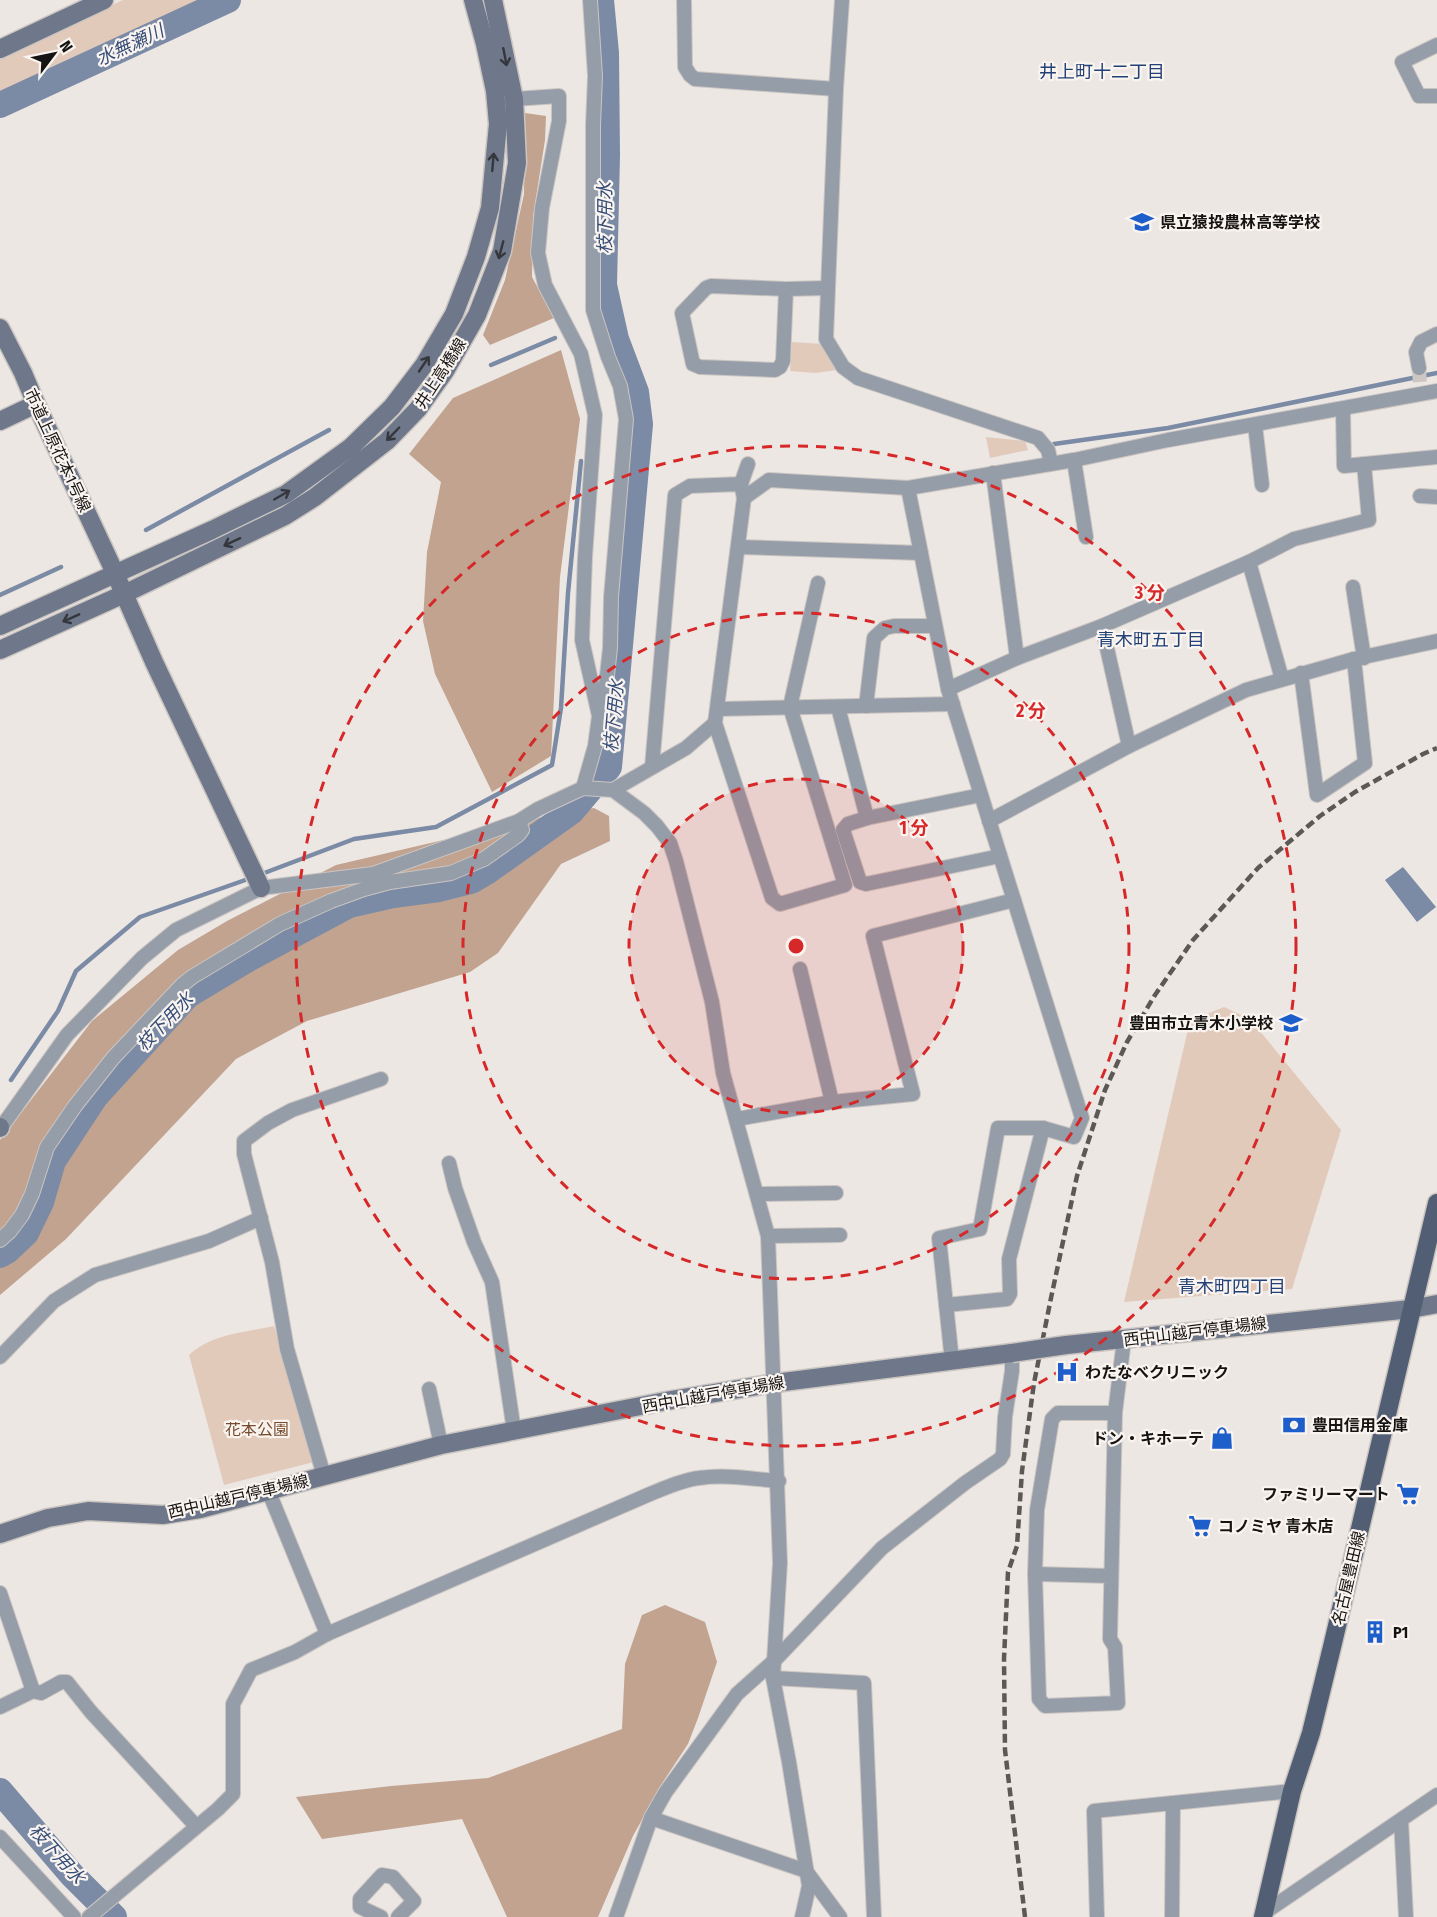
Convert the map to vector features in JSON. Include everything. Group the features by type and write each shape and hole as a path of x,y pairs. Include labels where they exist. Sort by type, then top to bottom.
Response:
{"main road":[{"name":"名古屋豊田線","path":"1263,1915 1293,1791 1311,1733 1437,1203"}],"street":[{"path":"0,49 105,0"},
{"name":"井上高橋線","path":"0,626 286,494 351,447 392,407 424,365 442,337 458,305 476,257 490,208 498,123 495,91 473,0"},
{"name":"井上高橋線","path":"0,650 124,594 285,516 315,497 387,441 418,409 445,371 477,315 502,251 517,163 514,99 493,0"},
{"path":"583,788 604,702 626,419 620,386 593,310 595,101 590,0"},
{"path":"684,0 685,67 695,79 836,89"},
{"path":"843,0 836,89 826,339 843,368 858,378 1038,438 1048,450 1051,463"},
{"path":"1437,45 1402,62 1419,96 1437,96"},
{"path":"514,99 559,96 559,121 542,208 538,254 545,285 581,354 595,415 582,640 599,716"},
{"path":"786,289 783,361 780,367 775,370 700,367 693,364 681,313 706,288 711,286 827,288"},
{"name":"市道上原花本1号線","path":"0,328 23,373 247,862 261,888"},
{"path":"1419,368 1416,352 1421,342 1437,334"},
{"path":"652,767 675,495 690,486 743,491 769,480 908,488 1343,410 1421,390 1437,391"},
{"path":"0,421 36,404"},
{"path":"1343,410 1344,466 1437,457"},
{"path":"1256,425 1262,485"},
{"path":"1074,460 1086,537"},
{"path":"748,464 715,723 772,898 780,904 845,885 790,707 818,583"},
{"path":"948,689 1017,658 1102,626 1294,539 1369,520 1364,464"},
{"path":"993,473 1017,658"},
{"path":"908,488 948,689 1082,1118 1074,1137 1043,1128 998,1128 980,1229 939,1238 952,1361"},
{"path":"1420,496 1437,497"},
{"path":"739,548 921,553"},
{"path":"1249,561 1282,679"},
{"path":"1301,673 1317,795 1365,763 1353,587"},
{"path":"866,706 874,638 885,628 894,626 935,626"},
{"path":"1102,626 1129,746"},
{"path":"989,821 1129,746 1246,690 1359,658 1437,641"},
{"path":"718,709 953,704"},
{"path":"838,706 867,818"},
{"path":"613,790 686,748 715,723"},
{"path":"0,1128 67,1035 142,958 176,930 261,888 373,874 519,821 538,809 583,788 613,790 644,813 670,843 701,954 712,1002 723,1073 768,1236 779,1481 780,1563 773,1678 809,1886 802,1917"},
{"path":"981,795 867,818 848,824 843,830 860,882 866,884 1000,856"},
{"path":"0,1240 22,1215 32,1194 47,1147 75,1106 113,1058 182,985 280,924 331,902 390,882 452,873 484,859 518,835 522,830 519,821"},
{"path":"737,1119 832,1102 913,1094 873,936 1014,900"},
{"path":"800,969 832,1102"},
{"path":"324,1476 288,1349 272,1262 244,1154 244,1141 268,1123 292,1110 381,1079"},
{"path":"946,1305 1007,1299 1010,1294 1009,1259 1043,1128"},
{"path":"449,1163 455,1188 474,1242 492,1282 514,1431"},
{"path":"758,1194 836,1193"},
{"path":"0,1357 54,1301 95,1275 209,1241 261,1218"},
{"path":"768,1236 840,1235"},
{"name":"西中山越戸停車場線","path":"0,1534 48,1518 88,1511 163,1515 237,1500 441,1445 666,1401 775,1383 1066,1345 1411,1309 1437,1304"},
{"path":"1115,1413 1058,1413 1052,1419 1037,1510 1035,1574 1039,1699 1045,1706 1118,1703 1115,1647 1110,1640 1111,1576 1115,1413 1124,1340"},
{"path":"616,1917 651,1818 665,1793 737,1694 775,1660 882,1548 965,1483 1000,1459 1003,1454 1012,1353"},
{"path":"429,1389 441,1445"},
{"path":"90,1916 233,1794 233,1704 251,1670 295,1652 327,1634 673,1485 696,1478 723,1476 779,1481"},
{"path":"268,1490 327,1634"},
{"path":"1035,1574 1111,1576"},
{"path":"0,1593 33,1691"},
{"path":"773,1678 864,1683 874,1917"},
{"path":"0,1707 33,1691 41,1693 61,1682 67,1682 90,1712 196,1826"},
{"path":"1097,1917 1094,1811 1293,1791"},
{"path":"1263,1915 1401,1820 1435,1801"},
{"path":"1172,1917 1173,1803"},
{"path":"651,1818 806,1871 840,1917"},
{"path":"1401,1820 1406,1917"},
{"path":"0,1837 74,1917"},
{"path":"381,1917 360,1907 360,1899 382,1875 393,1877 414,1901 398,1917"}],"green space":[{"path":"123,0 198,0 0,91 0,57"},
{"path":"792,342 823,344 837,370 815,373 790,371"},
{"path":"986,437 1025,441 1028,450 990,458"},
{"path":"1224,1007 1250,1019 1341,1130 1292,1289 1124,1302 1190,1021"},
{"name":"花本公園","path":"274,1326 314,1462 224,1485 189,1355 207,1342 218,1338"}],"shaded area":[{"path":"525,113 546,116 545,140 533,217 532,277 554,318 490,345 483,335 505,280 524,194"},
{"path":"561,350 580,419 560,577 551,756 492,792 435,674 423,621 427,552 441,482 409,454 453,398"},
{"path":"594,808 609,816 610,841 561,864 498,953 470,972 307,1021 236,1059 66,1239 0,1295 0,1140 92,1021 178,950 227,921 336,865 538,818"},
{"path":"665,1605 705,1622 717,1662 688,1744 661,1785 633,1836 598,1917 507,1917 462,1819 322,1839 296,1797 488,1778 622,1729 625,1664 642,1615"}],"water":[{"path":"1403,867 1436,907 1417,922 1385,880"}],"waterway":[{"name":"水無瀬川","path":"0,105 228,0"},
{"name":"枝下用水","path":"0,1255 26,1233 41,1202 53,1161 95,1097 188,995 248,959 349,905 471,881 571,812 609,767 640,424 636,392 616,339 604,285 607,155 606,53 601,0"},
{"path":"491,365 555,338"},
{"path":"1054,444 1168,428 1437,373"},
{"path":"146,530 329,430"},
{"path":"259,875 354,839 436,827 552,765 561,708 568,593 581,461"},
{"path":"0,595 61,567"},
{"path":"11,1080 58,1011 76,971 140,917 251,878"},
{"name":"枝下用水","path":"0,1791 72,1875 114,1917"}],"tunnel":[{"path":"1419,368 1420,385"}],"railway":[{"path":"1025,1917 1005,1750 1004,1659 1008,1572 1017,1546 1022,1471 1034,1383 1051,1298 1077,1176 1105,1090 1127,1042 1155,995 1193,940 1258,868 1320,816 1355,792 1437,748"}],"place":[{"name":"県立猿投農林高等学校","path":"1142,222"},
{"name":"豊田市立青木小学校","path":"1291,1023"},
{"name":"わたなべクリニック","path":"1067,1372"},
{"name":"豊田信用金庫","path":"1294,1425"},
{"name":"ドン・キホーテ","path":"1222,1438"},
{"name":"ファミリーマート","path":"1408,1494"},
{"name":"コノミヤ 青木店","path":"1200,1526"},
{"name":"P1","path":"1375,1632"}],"district":[{"name":"井上町十二丁目","path":"1102,72"},
{"name":"青木町五丁目","path":"1151,640"},
{"name":"青木町四丁目","path":"1232,1287"}]}
